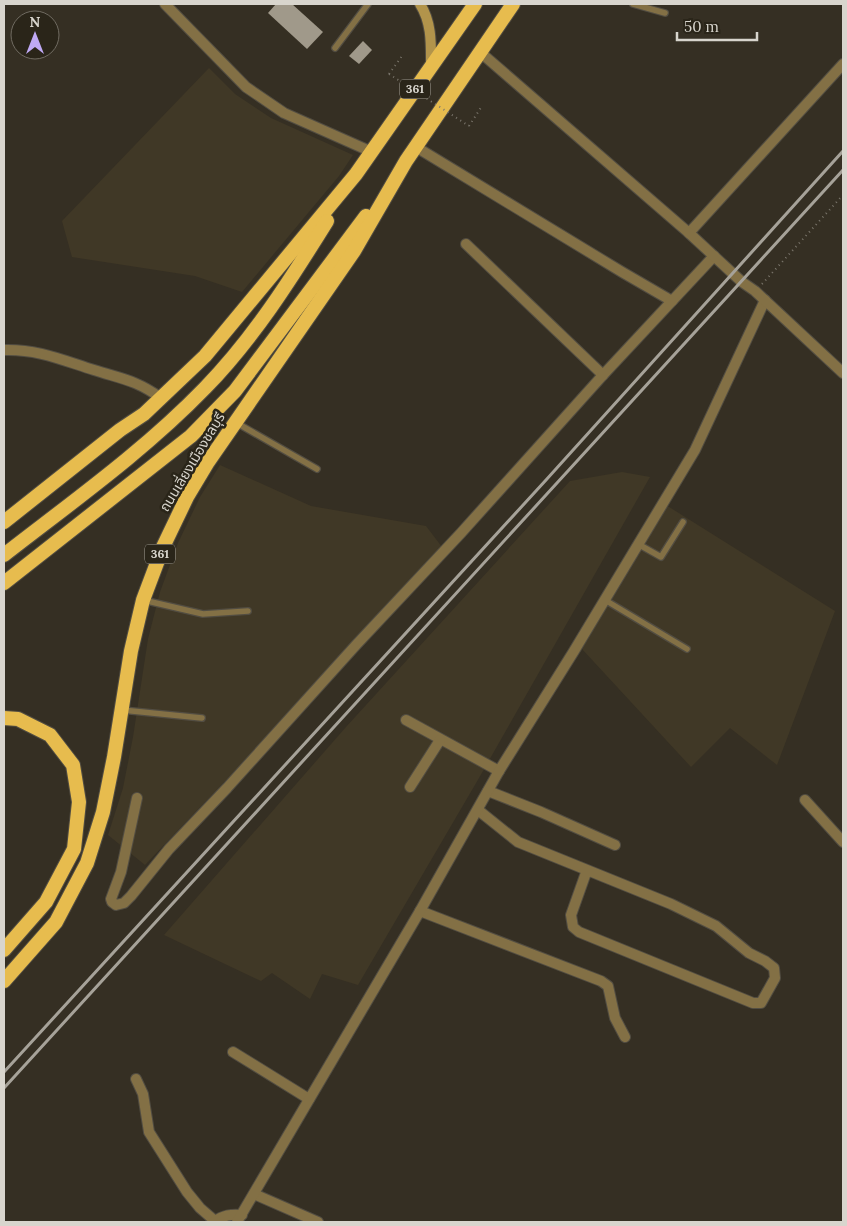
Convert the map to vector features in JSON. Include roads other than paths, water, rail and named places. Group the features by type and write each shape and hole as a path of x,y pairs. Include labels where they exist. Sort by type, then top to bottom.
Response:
{"highway":[{"name":"361","path":"4,522 120,430 144,414 206,356 356,174 475,4"},
{"name":"ถนนเลี่ยงเมืองชลบุรี","path":"4,981 56,922 87,863 103,812 131,651 143,600 163,547 187,497 208,462 354,251 406,161 513,4"},
{"path":"4,583 192,436 235,391 406,161"},
{"path":"4,555 131,456 206,387 236,353 266,313 316,239 356,174"},
{"path":"4,718 18,719 50,735 73,765 80,802 74,849 46,902 4,950"}],"main road":[{"path":"420,4 426,12 429,24 431,66"}],"street":[{"path":"165,4 246,87 284,113 372,152"},
{"path":"480,52 689,233 742,282 755,291 843,373"},
{"path":"689,233 843,64"},
{"path":"416,147 622,272 672,300"},
{"path":"466,244 603,375"},
{"path":"137,798 121,872 111,899 116,905 124,903 131,896 169,849 714,256"},
{"path":"136,1079 143,1094 150,1132 187,1192 214,1222 231,1214 240,1218 420,911 499,771 695,450 765,300"},
{"path":"4,350 18,349 56,356 129,380 144,386 161,398"},
{"path":"406,720 499,771"},
{"path":"410,787 440,740"},
{"path":"488,791 541,812 615,846"},
{"path":"805,800 843,842"},
{"path":"478,810 518,842 671,904 716,926 749,953 765,960 774,968 775,978 761,1003 753,1003 579,932 573,927 571,915 587,870"},
{"path":"420,911 601,981 608,986 615,1018 625,1037"},
{"path":"233,1052 309,1099"},
{"path":"254,1194 318,1222"}],"lane":[{"path":"335,48 368,4"},
{"path":"633,4 665,12"},
{"path":"236,422 317,470"},
{"path":"638,544 661,557 683,522"},
{"path":"143,600 202,614 248,611"},
{"path":"605,600 688,649"},
{"path":"120,710 202,718"}],"railway":[{"path":"4,1072 546,480 843,151"},
{"path":"4,1088 843,170"}]}
